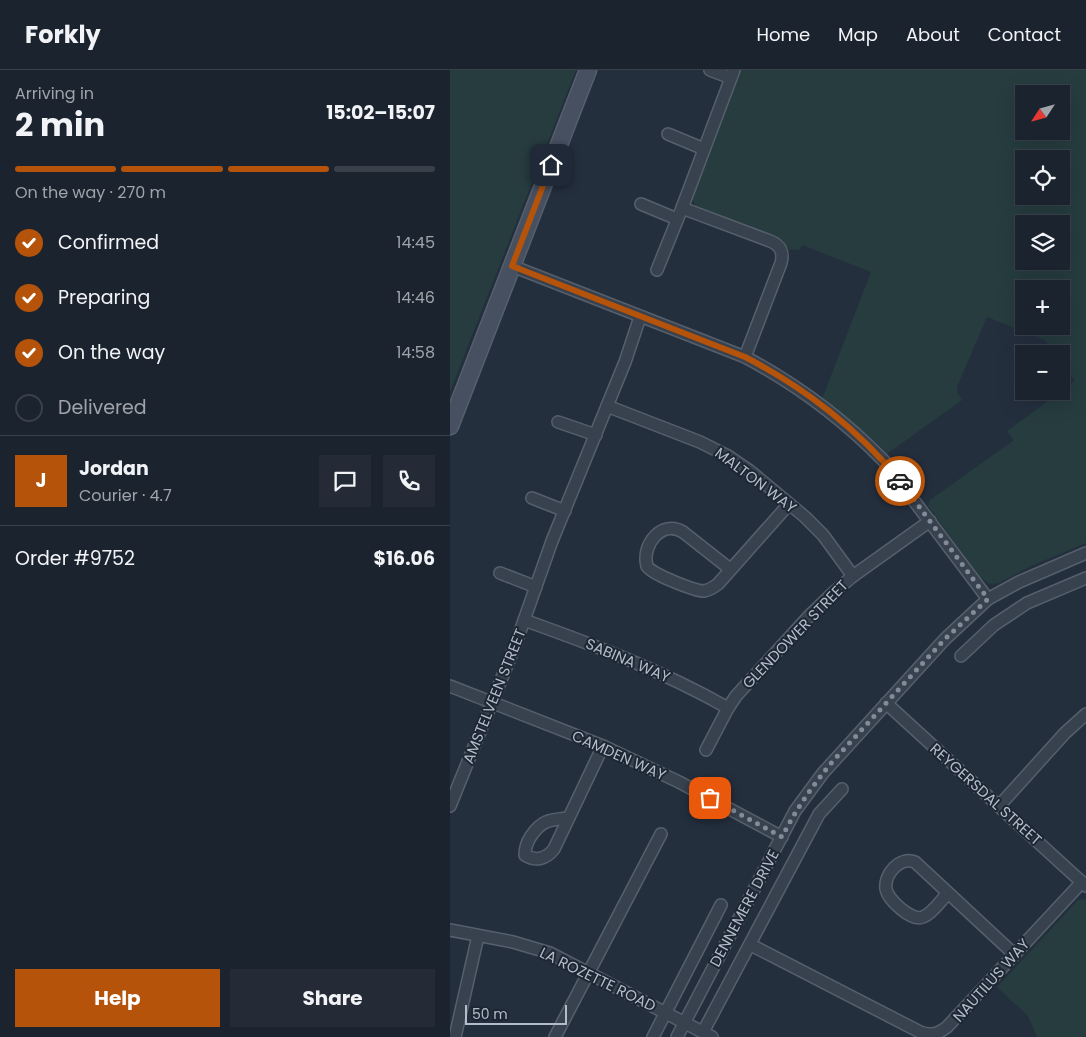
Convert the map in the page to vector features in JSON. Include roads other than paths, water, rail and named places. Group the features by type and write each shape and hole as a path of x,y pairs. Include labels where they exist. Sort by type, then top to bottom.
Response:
{"street":[{"path":"450,426 588,70"},
{"path":"657,270 733,74 710,70"},
{"path":"668,134 704,149"},
{"path":"641,204 679,213 770,241 781,249 781,263 745,357"},
{"path":"512,266 745,357 772,371 798,389 867,444 884,460 988,599"},
{"name":"AMSTELVEEN STREET","path":"450,806 524,620 564,511 596,435 640,317"},
{"name":"MALTON WAY","path":"607,406 716,449 750,471 814,526 853,576"},
{"path":"558,422 596,435"},
{"path":"532,498 564,511"},
{"path":"730,569 683,532 674,528 666,528 657,533 648,547 646,555 649,570 698,590 705,591 713,588 789,504"},
{"name":"GLENDOWER STREET","path":"706,750 728,708 747,684 810,615 853,576 930,521"},
{"name":"DENNEMERE DRIVE","path":"677,1037 795,811 816,782 945,639 988,599 1019,582 1086,553"},
{"path":"500,574 536,587"},
{"path":"961,656 994,625 1027,603 1086,578"},
{"name":"SABINA WAY","path":"524,620 638,663 728,708"},
{"name":"CAMDEN WAY","path":"450,686 603,746 679,782 782,837"},
{"name":"REYGERSDAL STREET","path":"886,703 1084,884"},
{"path":"999,806 1065,733 1086,714"},
{"path":"568,818 603,746"},
{"path":"708,1035 751,945 819,814 842,789"},
{"path":"555,1037 661,834"},
{"path":"948,893 925,917 917,918 910,916 891,899 886,891 886,882 890,873 898,864 905,860 912,861 948,893 1014,954"},
{"name":"NAUTILUS WAY","path":"751,945 920,1032 931,1035 947,1027 1014,954 1084,884"},
{"path":"653,1037 721,905"},
{"name":"LA ROZETTE ROAD","path":"450,930 513,942 550,953 708,1035"},
{"path":"455,1037 478,936"}]}
